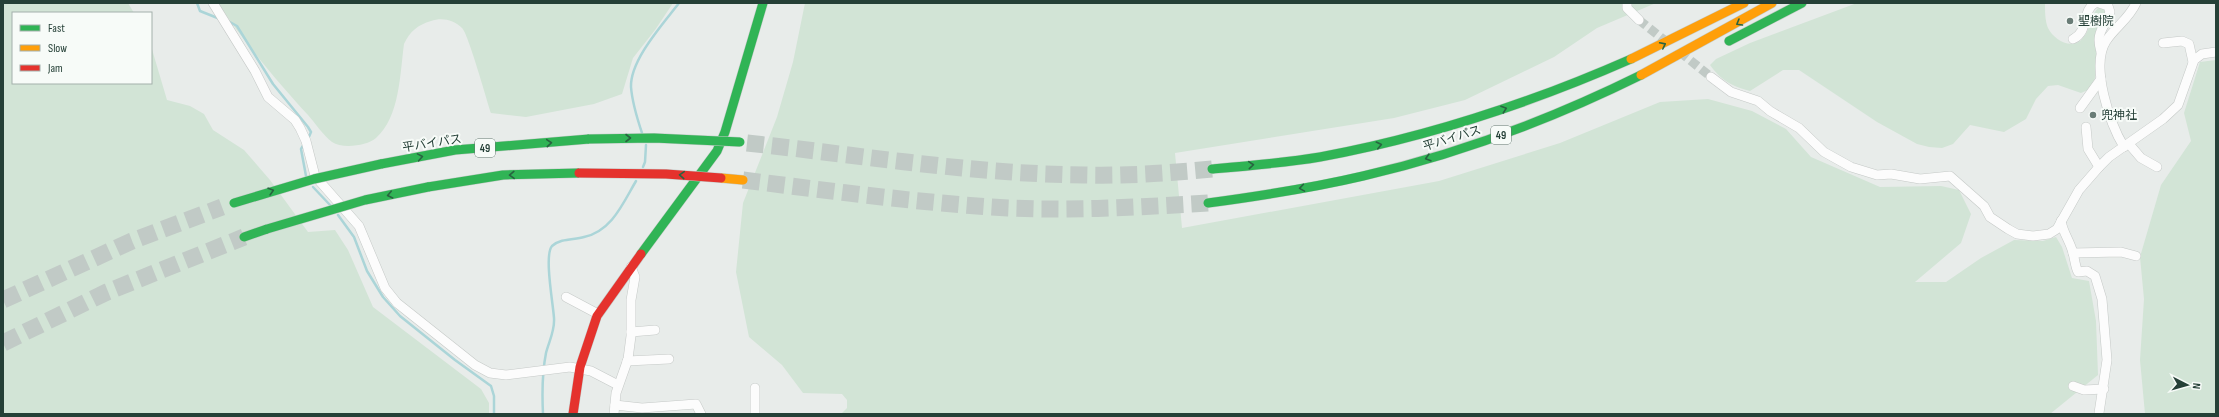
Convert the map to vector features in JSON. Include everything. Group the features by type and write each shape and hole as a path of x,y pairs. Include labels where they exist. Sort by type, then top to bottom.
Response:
{"main road":[{"path":"573,414 579,369 598,314 717,151 725,132 763,3"},
{"name":"平バイパス","path":"1212,169 1286,162 1355,150 1468,122 1556,91 1651,51 1744,3"},
{"name":"平バイパス","path":"1208,202 1331,183 1445,153 1516,130 1620,86 1714,37 1772,3"},
{"path":"1720,45 1802,3"},
{"path":"1556,91 1670,32 1714,7"},
{"path":"1445,153 1506,136 1561,117 1627,90 1684,63"},
{"name":"平バイパス","path":"222,207 295,184 381,164 455,150 589,139 654,138 743,143"},
{"path":"244,237 350,204 428,187 503,176 579,172 666,174 743,180"}],"street":[{"path":"213,3 255,71 268,97 295,120 300,128 306,141 315,176 359,226 385,288 397,303 475,365 490,373 506,375 564,367 599,374 618,385"},
{"path":"1627,3 1627,8 1639,20"},
{"path":"2073,39 2083,30 2090,7 2095,3"},
{"path":"2099,3 2108,6 2110,12 2100,31 2099,40 2101,52 2101,79 2116,134 2141,158 2157,167"},
{"path":"2101,52 2106,41 2125,21 2136,3"},
{"path":"1711,77 1731,92 1758,101 1799,128 1824,152 1850,167 1877,175 1890,174 1920,179 1950,176 1984,206 1990,217 2018,234 2042,236 2049,234 2056,229 2079,190 2099,167 2126,145 2163,119 2178,105 2186,86 2193,62 2189,44 2182,41 2163,43"},
{"path":"2193,62 2202,54 2216,52"},
{"path":"2080,108 2101,79"},
{"path":"2086,127 2088,149 2099,167"},
{"path":"2061,220 2063,232 2073,253 2078,272 2087,271 2094,276 2102,299 2107,345 2104,389 2098,408 2099,413"},
{"path":"2073,253 2121,252 2136,256"},
{"path":"631,267 635,276 631,300 631,332 627,361 618,385 614,409 696,404 701,414"},
{"path":"566,297 598,314"},
{"path":"631,332 655,330"},
{"path":"627,361 669,359"},
{"path":"2073,386 2084,390 2104,389"},
{"path":"755,388 755,414"}],"green space":[{"path":"3,3 128,3 133,12 12,12 12,84 152,84 152,49 167,100 190,106 204,114 213,130 244,150 270,180 308,232 335,230 348,250 373,307 481,389 489,403 489,414 3,414"},
{"path":"218,3 673,3 655,30 633,58 622,94 594,104 526,117 491,113 473,54 462,28 455,23 444,19 422,24 412,32 404,44 398,94 390,119 384,129 372,141 361,145 348,146 336,144 325,136 261,60"},
{"path":"805,3 1656,3 1597,28 1554,57 1465,100 1394,118 1175,153 1182,228 1439,181 1560,143 1660,102 1708,99 1752,111 1786,129 1811,157 1880,187 1941,186 1959,190 1971,214 1961,243 1915,282 1946,282 1981,258 2014,240 2043,241 2056,237 2062,247 2072,278 2089,281 2096,321 2098,375 2050,414 841,414 847,408 847,400 842,394 803,393 782,365 749,337 736,272 743,203 777,117 793,62"},
{"path":"1857,3 2045,3 2048,28 2059,40 2069,44 2079,42 2083,38 2088,31 2095,11 2098,8 2103,7 2106,11 2094,83 2090,89 2081,93 2058,85 2048,86 2036,99 2026,119 2004,132 1970,125 1953,144 1942,148 1917,144 1877,122 1799,70 1783,70 1750,91 1727,82 1718,75 1710,65 1716,59 1750,43"},
{"path":"2216,60 2216,414 2145,414 2140,360 2144,299 2140,257 2161,185 2191,141 2184,113 2200,62"}],"waterway":[{"path":"197,3 200,11 220,19"},
{"path":"642,133 631,87 632,76 636,65 649,43 679,3"},
{"path":"228,21 237,26 273,84 308,127 311,132 308,139"},
{"path":"304,144 301,149 306,176"},
{"path":"643,167 645,162 646,145"},
{"path":"543,414 542,391 544,368 546,353 553,332 554,323 549,269 550,251 552,246 556,243 594,234 602,229 616,215 636,181"},
{"path":"313,187 330,205"},
{"path":"338,215 354,237 367,271 383,297 400,316 455,360 491,386 494,396 494,414"}],"tunnel":[{"path":"1639,20 1668,43"},
{"path":"1680,52 1711,77"},
{"path":"747,143 958,168 1043,174 1133,175 1212,169"},
{"path":"743,180 909,200 1008,208 1083,209 1208,203"},
{"path":"3,300 132,241 222,207"},
{"path":"3,343 107,292 244,237"}],"traffic: fast":[{"path":"641,254 717,151 725,132 763,3"},
{"path":"1729,41 1802,3"},
{"path":"1212,169 1320,157 1360,149 1439,129 1517,104 1631,59"},
{"path":"1208,203 1266,195 1325,184 1363,176 1434,157 1505,134 1574,106 1641,75"},
{"path":"589,139 654,138 740,142"},
{"path":"381,164 455,150 589,139"},
{"path":"234,203 314,179 381,164"},
{"path":"428,187 503,175 579,173"},
{"path":"267,229 365,200 428,187"},
{"path":"244,237 267,229"}],"traffic: slow":[{"path":"1631,59 1744,3"},
{"path":"1641,75 1772,3"},
{"path":"721,178 743,180"}],"traffic: jam":[{"path":"579,173 666,174 721,178"},
{"path":"573,414 580,367 597,316 641,254"}],"place":[{"name":"聖樹院","path":"2070,21"},
{"name":"兜神社","path":"2093,115"}]}
